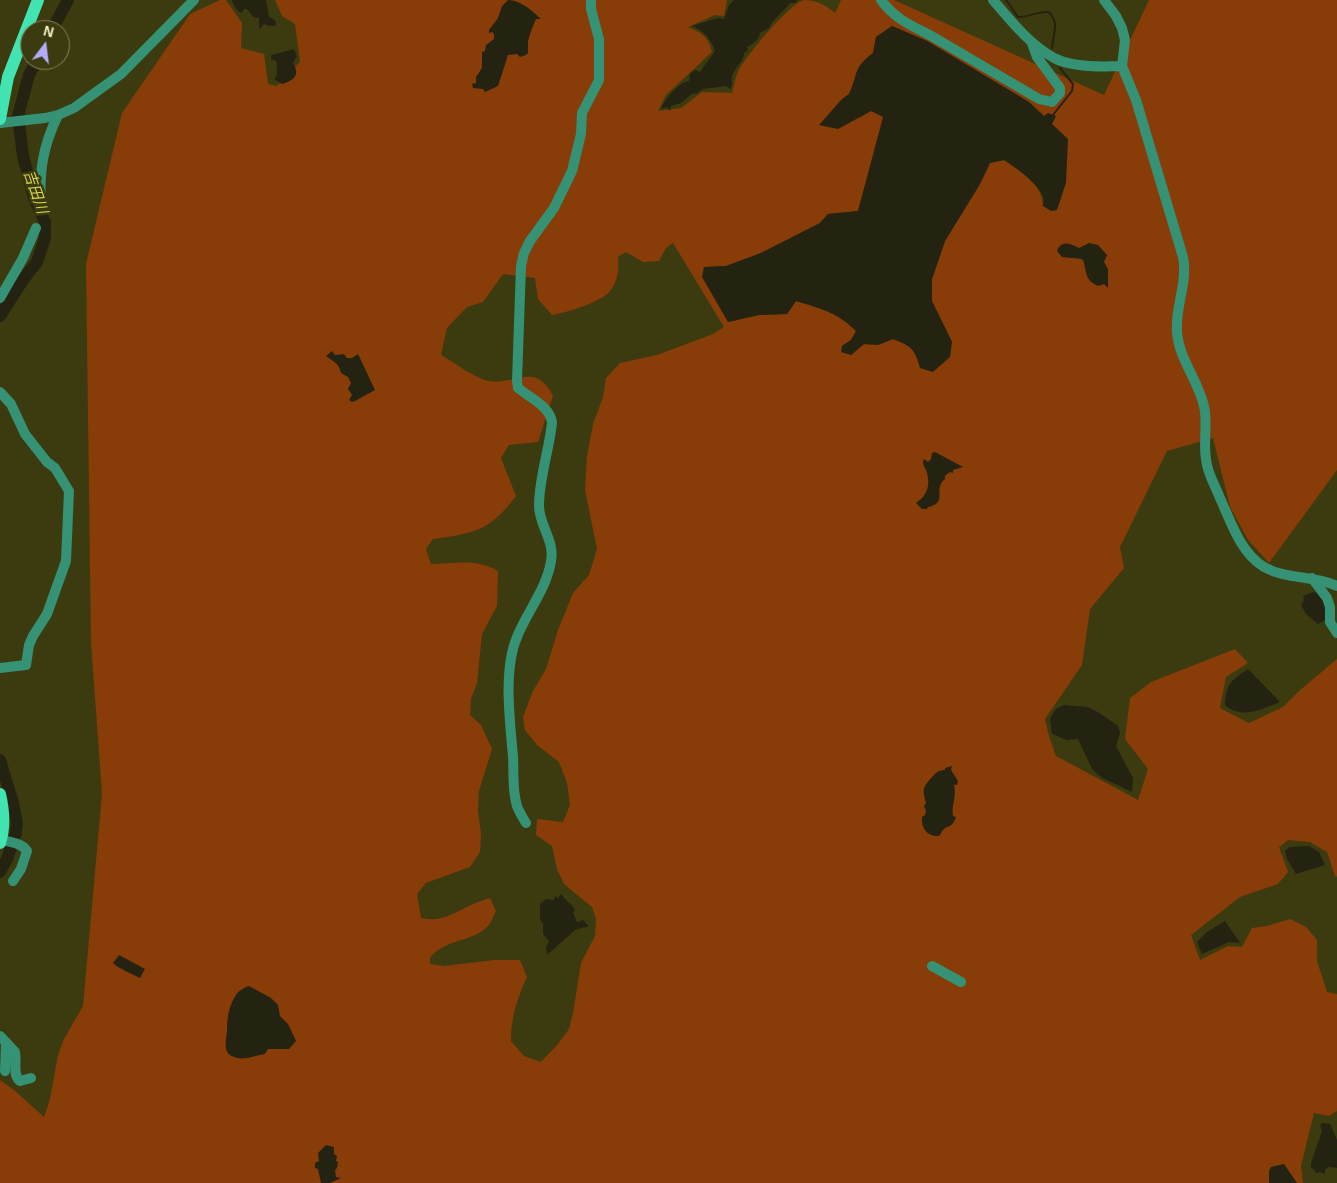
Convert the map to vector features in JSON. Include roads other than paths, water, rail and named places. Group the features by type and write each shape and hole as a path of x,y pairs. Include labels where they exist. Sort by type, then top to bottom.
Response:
{"main road":[{"path":"0,119 3,94 8,76 35,1"},
{"path":"0,794 4,819 3,842"}],"street":[{"path":"0,123 34,120 58,115 74,108 121,74 194,0"},
{"path":"526,823 518,809 514,792 509,663 516,638 548,576 552,560 551,547 539,507 552,417 546,408 518,388 521,266 524,253 554,208 572,172 581,134 582,113 599,80 599,39 591,9 591,0"},
{"path":"881,0 890,12 901,21 924,31 1039,99 1052,102 1060,92 1060,88 1037,57 1032,43"},
{"path":"993,0 1032,43 1056,59 1078,64 1122,66"},
{"path":"1104,0 1116,16 1125,40 1122,66 1136,100 1183,257 1185,270 1177,316 1177,333 1180,349 1195,380 1204,407 1206,420 1204,446 1208,471 1238,538 1254,559 1278,573 1312,578 1337,586"},
{"path":"41,204 40,168 47,141 58,115"},
{"path":"0,298 23,258 36,228"},
{"path":"0,392 11,404 25,434 47,462 55,468 69,491 66,561 47,614 29,645 26,665 0,668"},
{"path":"1312,578 1327,598 1330,607 1330,622 1337,633"},
{"path":"3,842 19,844 25,847 27,851 21,869 13,881"},
{"path":"932,966 961,982"},
{"path":"3,1040 6,1071"},
{"path":"3,1040 15,1052 15,1074 17,1079 20,1081 31,1078"}],"waterway":[{"name":"吉田川","path":"57,20 68,0"},
{"path":"1006,0 1018,17 1049,12 1055,25 1052,48"},
{"path":"1053,115 1072,91 1073,84 1060,68"},
{"name":"吉田川","path":"0,316 37,262 45,238 45,222 34,198 23,156 18,116 32,70"},
{"name":"吉田川","path":"0,760 17,823 16,833 7,859 0,872"}]}
